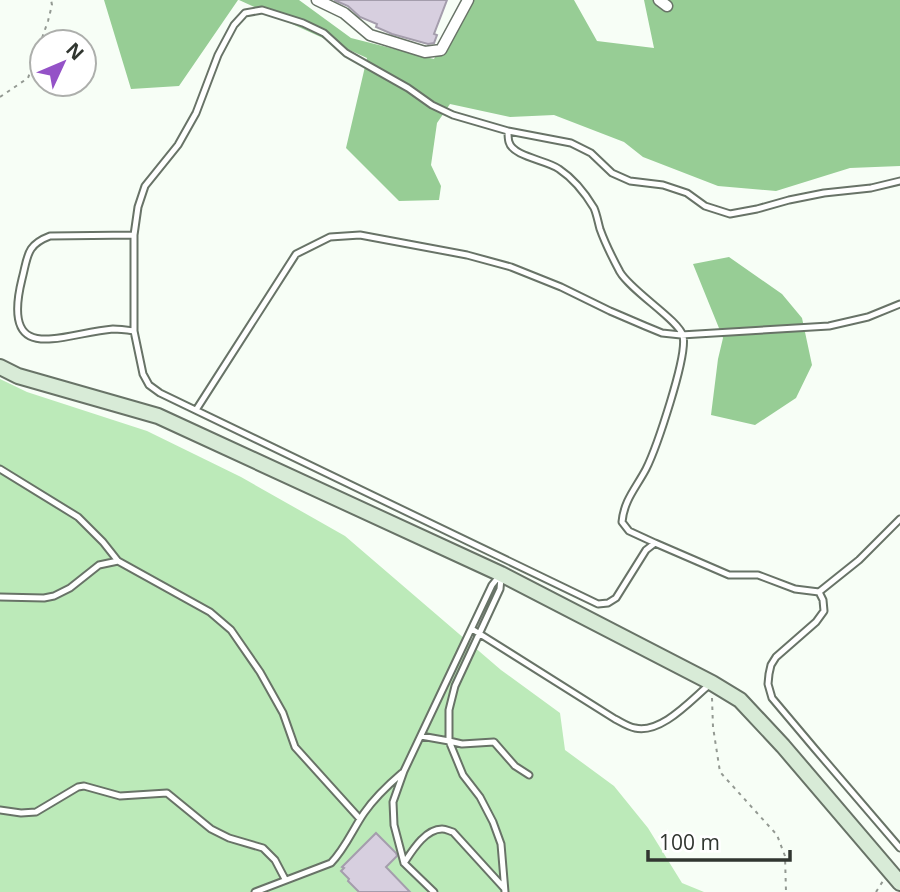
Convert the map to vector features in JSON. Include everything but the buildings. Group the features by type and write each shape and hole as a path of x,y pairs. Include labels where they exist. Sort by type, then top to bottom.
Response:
{"street":[{"path":"317,0 344,13 370,35 425,51 441,50 468,0"},
{"path":"0,367 18,376 158,416 501,574 712,683 740,701 783,746 900,883"}],"lane":[{"path":"655,543 646,550 616,598 608,603 598,604 160,393 149,385 143,374 134,331 134,235 138,207 145,186 178,145 196,113 223,45 234,25 245,13 262,10 303,23 324,33 346,53 408,88 432,105 508,131 571,143 591,153 612,173 630,181 663,185 687,194 705,206 730,214 813,195 871,188 900,181"},
{"path":"508,131 512,149 557,167 579,186 596,211 600,229 621,274 677,326 683,335 674,391 647,467 624,505 622,522 629,531 729,575 758,575 796,589 819,592 859,560 900,519"},
{"path":"134,235 50,236 38,241 31,248 15,311 21,331 31,339 50,340 114,329 134,331"},
{"path":"196,410 296,254 330,237 360,235 467,255 511,267 662,333 683,335 829,326 868,317 900,304"},
{"path":"0,469 78,517 118,561 210,612 231,630 260,672 283,713 295,747 360,819"},
{"path":"0,597 54,596 70,588 99,565 118,561"},
{"path":"434,892 404,863 394,825 393,802 404,771 492,585 501,574"},
{"path":"501,574 500,589 456,686 449,710 450,741 463,775 480,797 501,844 505,890"},
{"path":"819,592 824,611 771,665 768,684 772,698 900,848"},
{"path":"472,629 633,728 648,729 665,722 712,683"},
{"path":"421,736 462,744 494,741 515,766 529,775"},
{"path":"255,892 331,863 340,854 360,819 384,788 404,771"},
{"path":"0,810 21,813 36,811 84,786 120,796 167,793 211,829 229,838 264,848 275,860 285,879"},
{"path":"404,863 417,844 432,831 441,829 453,832 505,890"}],"path":[{"path":"0,97 28,78 48,21 51,0"},
{"path":"712,683 713,727 720,772 777,835 785,856 786,892"}],"green space":[{"path":"104,0 238,0 179,86 131,89"},
{"path":"239,0 299,0 351,38 434,59 462,0 574,0 597,41 654,48 644,0 900,0 900,166 850,168 776,191 718,186 643,157 624,142 554,115 510,117 450,104 437,123 431,165 441,186 439,200 399,201 346,148 367,58"},
{"path":"729,257 782,294 802,318 812,365 796,398 755,425 711,415 723,338 693,264"},
{"path":"0,379 27,392 147,431 241,477 345,536 501,670 560,713 565,750 614,786 648,828 682,883 704,892 0,892"}]}
